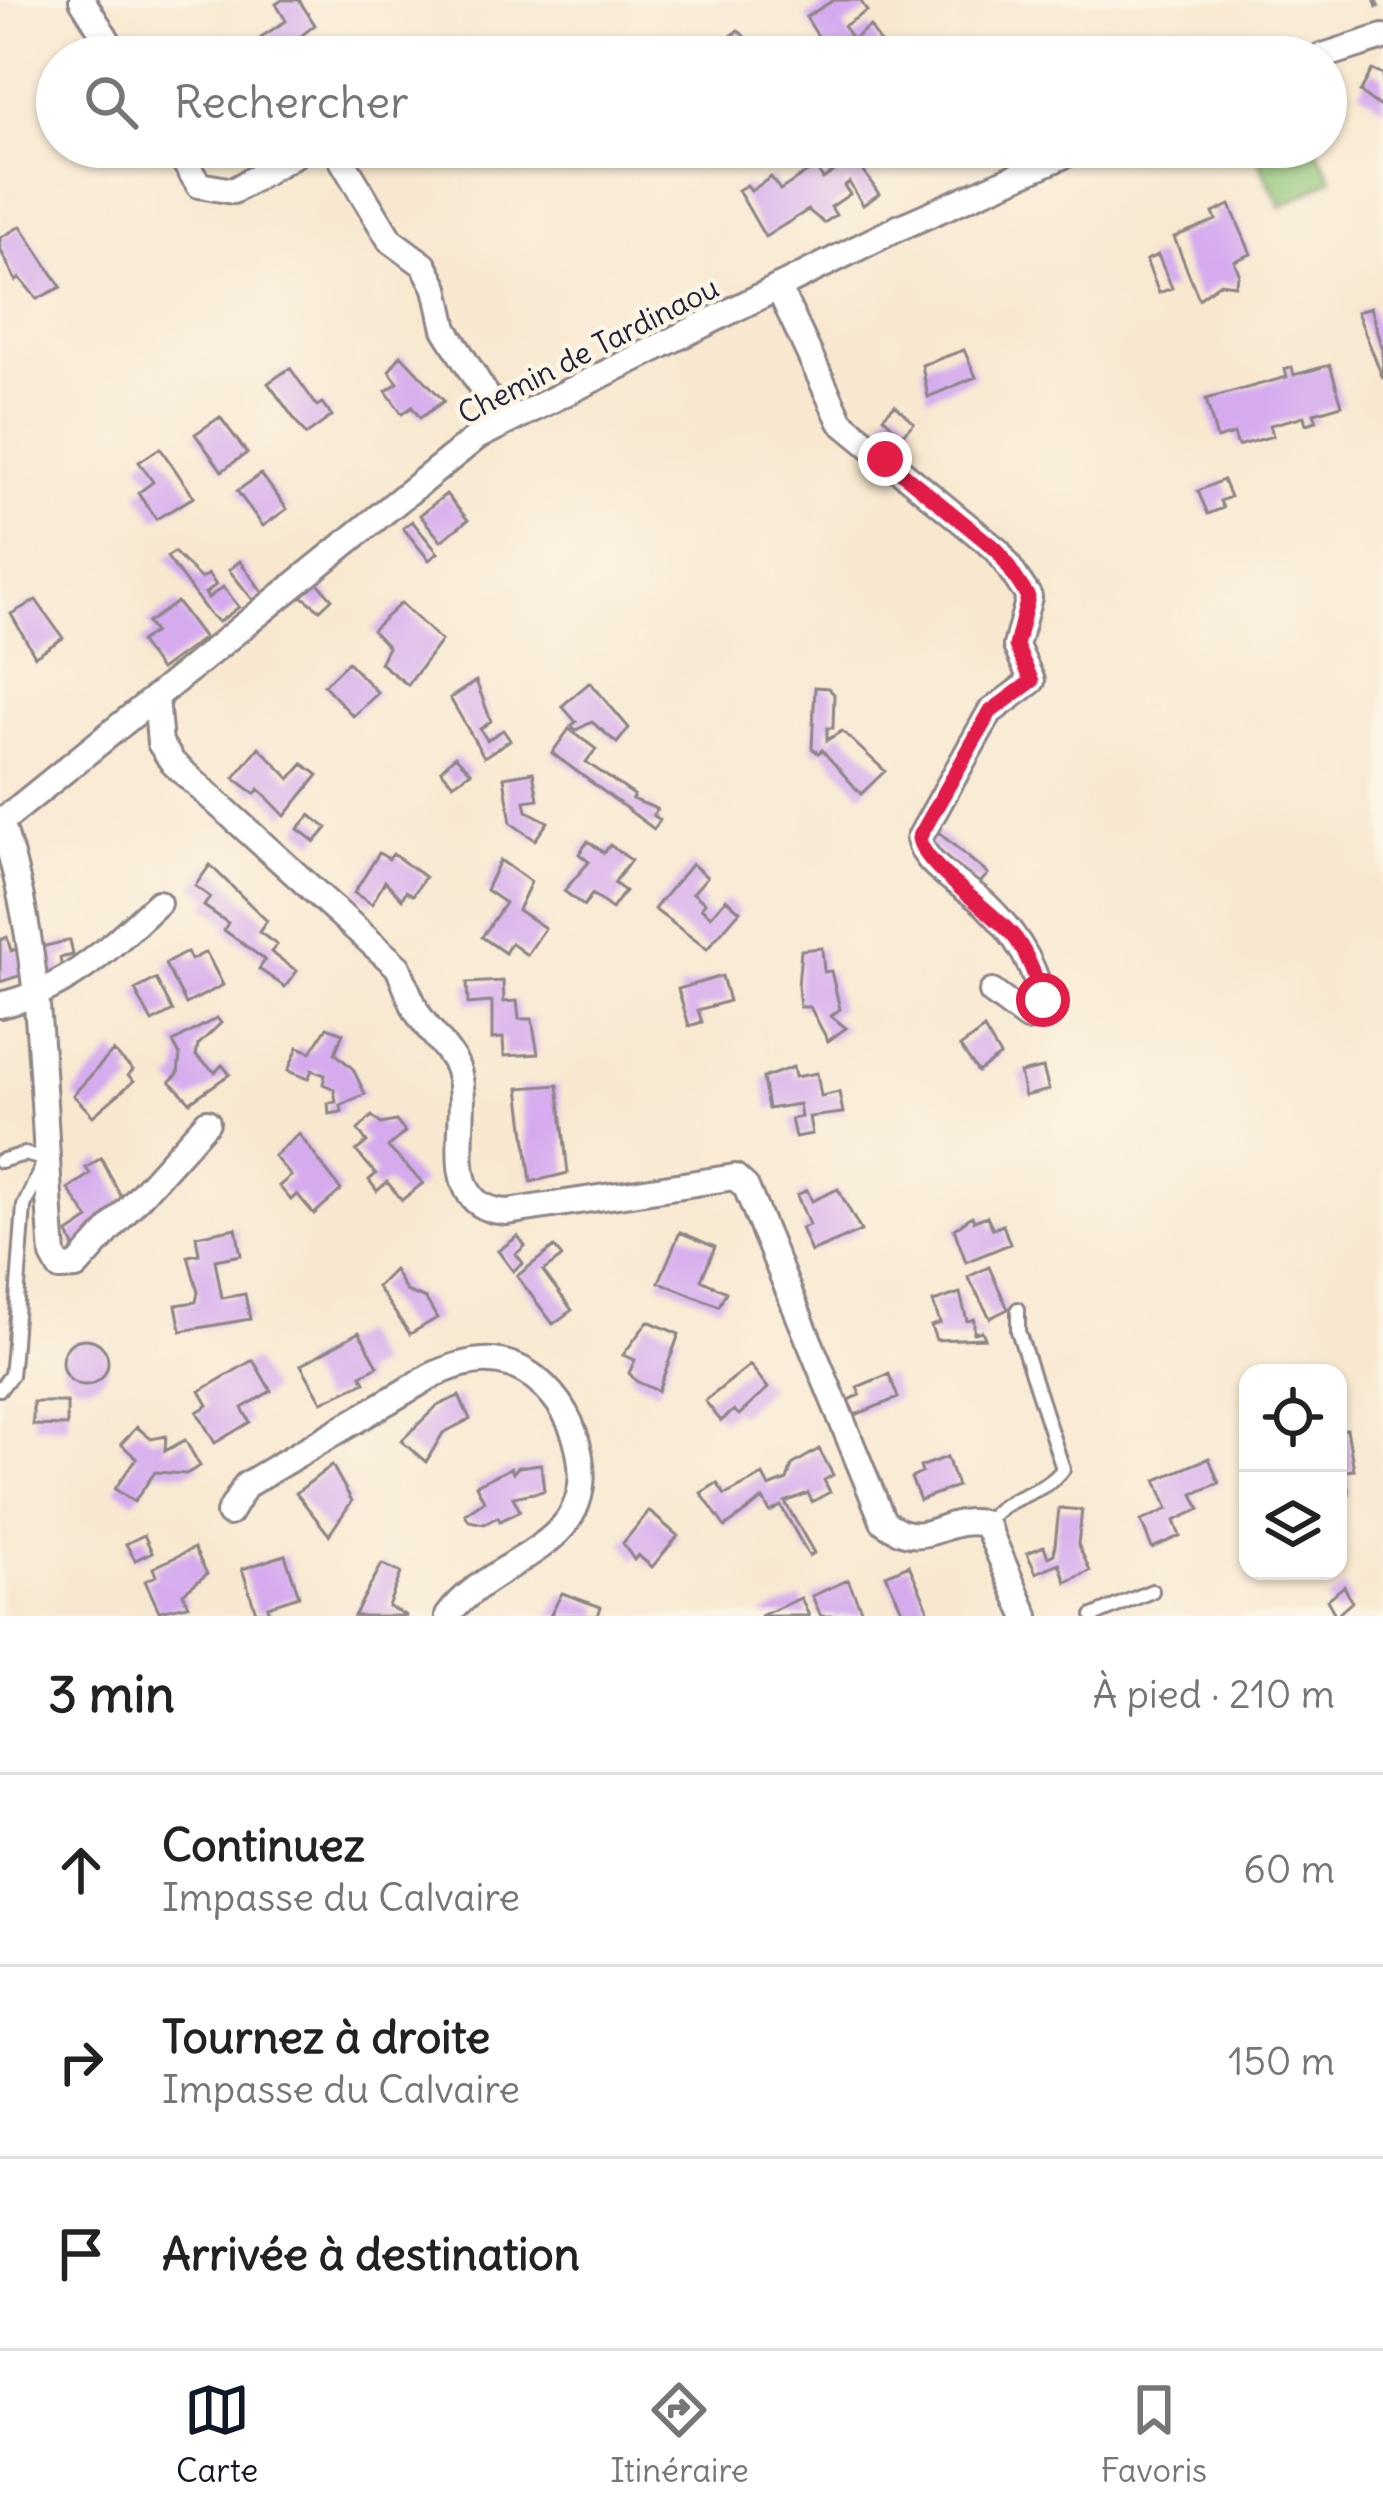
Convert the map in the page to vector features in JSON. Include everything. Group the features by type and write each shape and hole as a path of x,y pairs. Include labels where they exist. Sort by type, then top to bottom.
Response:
{"street":[{"path":"82,0 105,36"},
{"path":"1347,48 1383,37"},
{"path":"188,168 199,185 232,191 272,168"},
{"path":"347,168 390,240 424,265 436,288 445,328 502,422"},
{"name":"Chemin de Tardinaou","path":"1,820 345,539 502,422 896,229 1035,168"},
{"path":"778,287 841,422 998,551 1028,597 1016,646 1032,681 990,712 919,838 928,858 987,906 1018,941 1043,1005 1027,1018 992,992"},
{"path":"156,698 160,743 173,763 398,967 417,1012 455,1063 463,1091 459,1173 470,1194 488,1211 507,1212 735,1178 746,1187 883,1521 902,1535 916,1537 970,1520 986,1524 1026,1616"},
{"path":"1,820 39,997 45,1160 53,1255 60,1268 76,1267 207,1122"},
{"path":"0,1005 39,997 78,976 158,903"},
{"path":"229,1513 246,1485 431,1376 459,1363 491,1359 524,1370 566,1412 578,1441 581,1491 566,1528 470,1589 448,1616"}],"lane":[{"path":"0,1161 25,1154 45,1160 28,1190 13,1356 10,1375 0,1389"},
{"path":"986,1524 995,1509 1052,1485 1063,1468 1018,1331 1018,1309"},
{"path":"1093,1616 1152,1591"}],"path":[{"path":"1375,0 1383,20"}],"green space":[{"path":"1262,168 1326,168 1332,179 1281,207"}],"building":[{"path":"299,0 315,25 301,36 263,36 286,21 276,4"},
{"path":"834,0 860,0 867,11 844,26 850,36 818,36 806,17"},
{"path":"870,26 876,36 857,36"},
{"path":"1372,70 1383,75 1383,109 1360,92"},
{"path":"813,168 823,179 839,168 861,168 879,194 863,205 849,182 844,186 850,194 831,207 836,215 824,223 808,210 765,237 738,190 747,185 751,191 771,177 780,190"},
{"path":"1230,205 1251,254 1234,261 1239,273 1235,285 1220,283 1199,299 1174,237 1216,220 1213,213"},
{"path":"21,226 61,287 37,299 20,278 16,281 1,251 0,238"},
{"path":"1158,255 1172,288 1159,293 1146,260"},
{"path":"1371,307 1383,350 1383,379 1357,312"},
{"path":"964,350 976,377 928,397 922,365"},
{"path":"401,355 444,401 420,418 412,407 402,414 386,391 398,383 389,371"},
{"path":"1330,365 1342,405 1314,413 1317,421 1306,424 1304,416 1270,425 1273,436 1238,446 1234,434 1217,439 1206,399 1287,377 1285,369 1292,367 1294,375"},
{"path":"290,368 317,406 322,403 332,416 306,435 268,383"},
{"path":"895,405 914,423 902,435 883,417"},
{"path":"220,417 247,453 222,471 195,434"},
{"path":"160,448 194,497 156,519 138,493 153,482 139,462"},
{"path":"261,474 287,509 263,526 237,491"},
{"path":"1223,480 1230,497 1220,501 1223,508 1208,514 1198,491"},
{"path":"446,494 468,520 441,541 420,515"},
{"path":"412,521 438,553 429,560 403,528"},
{"path":"174,552 201,579 208,574 216,585 205,593 208,598 223,587 239,607 219,622 209,614 167,557"},
{"path":"240,561 263,593 253,600 229,570"},
{"path":"318,571 328,574 318,583 332,599 320,610 295,591"},
{"path":"36,600 63,638 35,656 11,614"},
{"path":"177,602 204,638 160,670 140,642 154,632 147,623"},
{"path":"401,603 441,641 408,685 380,663 388,647 372,630"},
{"path":"348,662 378,693 353,716 324,685"},
{"path":"476,681 491,721 480,729 487,740 503,730 510,740 484,757 450,698"},
{"path":"590,682 629,728 617,743 592,722 576,730 571,726 576,722 562,706"},
{"path":"815,687 834,694 833,728 827,728 827,740 842,731 885,771 861,794 822,750 818,753 812,748"},
{"path":"569,729 596,749 586,762 634,795 632,799 657,809 653,815 660,820 654,829 552,753"},
{"path":"259,747 290,779 303,764 318,775 285,816 259,789 255,794 234,778"},
{"path":"455,756 471,772 453,784 441,770"},
{"path":"533,772 538,799 525,801 527,811 548,822 535,840 511,823 504,777"},
{"path":"310,815 327,828 315,842 298,829"},
{"path":"938,832 988,874 979,884 928,844"},
{"path":"588,841 604,853 610,845 631,860 614,883 625,891 612,909 592,894 584,906 564,891 589,862 579,854"},
{"path":"379,853 389,859 393,854 425,877 413,895 406,891 402,899 385,881 372,904 354,893"},
{"path":"500,860 531,882 518,910 545,928 527,955 511,943 505,953 482,937 505,903 486,890"},
{"path":"692,864 707,877 693,893 705,903 701,908 711,916 726,899 740,911 707,949 654,909"},
{"path":"210,865 267,921 259,932 277,945 271,952 297,971 285,987 259,969 265,960 224,930 228,923 204,906 210,897 195,886"},
{"path":"7,937 11,951 21,947 28,973 0,982 0,940"},
{"path":"70,940 73,955 60,958 63,974 45,985 37,948"},
{"path":"822,948 824,972 831,971 840,1009 831,1016 846,1028 828,1041 810,1007 800,1007 798,987 801,950"},
{"path":"187,952 191,960 206,952 223,985 186,1004 165,964"},
{"path":"722,976 729,1001 698,1010 702,1022 689,1026 678,989"},
{"path":"156,979 173,1011 152,1022 135,990"},
{"path":"503,981 504,1002 517,1001 519,1019 532,1019 538,1054 504,1056 503,1038 492,1039 492,1002 468,1004 467,983"},
{"path":"217,1018 221,1023 198,1045 196,1056 215,1072 222,1065 230,1074 190,1102 170,1081 178,1074 180,1055 173,1042"},
{"path":"327,1027 343,1033 335,1053 353,1069 365,1094 341,1105 342,1112 329,1114 328,1103 336,1102 334,1089 323,1084 325,1075 312,1070 308,1079 288,1071 298,1047 311,1052"},
{"path":"984,1029 1000,1056 978,1072 960,1047"},
{"path":"113,1051 133,1070 128,1075 134,1081 93,1116 73,1095"},
{"path":"793,1067 795,1077 817,1073 821,1096 839,1092 843,1113 809,1117 812,1134 795,1137 791,1119 801,1117 799,1104 768,1109 763,1078"},
{"path":"1043,1068 1049,1090 1025,1096 1020,1073"},
{"path":"558,1085 568,1173 531,1182 519,1088"},
{"path":"372,1116 381,1124 396,1121 405,1132 388,1147 423,1183 402,1200 387,1182 377,1191 369,1180 376,1174 356,1151 367,1142 358,1130"},
{"path":"299,1134 341,1190 314,1214 297,1194 291,1200 279,1186 291,1176 274,1156"},
{"path":"101,1158 124,1202 77,1254 68,1233 89,1219 68,1189 90,1174 86,1168"},
{"path":"838,1189 861,1231 811,1252 801,1228 809,1225 797,1195 807,1190 812,1201"},
{"path":"972,1216 974,1221 987,1216 993,1229 1003,1225 1010,1244 966,1262 954,1229"},
{"path":"236,1228 241,1255 215,1260 222,1298 245,1294 250,1319 181,1331 176,1305 196,1302 198,1292 188,1256 199,1254 196,1236"},
{"path":"680,1232 715,1247 701,1280 726,1292 719,1306 659,1282"},
{"path":"518,1236 525,1246 516,1254 523,1263 513,1271 498,1251"},
{"path":"554,1247 562,1257 543,1271 572,1310 553,1324 517,1276"},
{"path":"989,1267 1008,1309 990,1318 968,1277"},
{"path":"394,1270 406,1291 426,1299 437,1318 410,1334 377,1287"},
{"path":"960,1293 967,1321 974,1319 974,1333 982,1331 985,1338 936,1340 931,1326 940,1323 933,1302"},
{"path":"648,1321 679,1334 658,1391 636,1381 629,1373 635,1360 623,1355"},
{"path":"359,1332 378,1366 361,1375 365,1382 322,1402 301,1365"},
{"path":"85,1339 102,1345 108,1362 102,1379 85,1385 68,1379 62,1362 68,1345"},
{"path":"253,1360 271,1391 242,1408 250,1422 215,1443 197,1412 208,1405 200,1391"},
{"path":"750,1365 768,1388 739,1415 734,1410 721,1421 705,1401"},
{"path":"889,1374 898,1398 855,1415 848,1400 860,1395 857,1387"},
{"path":"459,1396 470,1419 443,1433 426,1462 401,1441 437,1406"},
{"path":"33,1402 67,1402 67,1426 33,1425"},
{"path":"137,1427 151,1439 166,1436 165,1451 185,1440 200,1466 186,1474 155,1472 134,1502 115,1489 136,1458 121,1444"},
{"path":"1347,1429 1354,1470 1347,1471"},
{"path":"819,1449 833,1475 824,1480 830,1492 812,1502 808,1493 785,1502 814,1553 809,1556 781,1506 770,1512 763,1499 725,1527 701,1493 717,1483 725,1495 763,1475 769,1487 787,1480 792,1465"},
{"path":"947,1457 957,1486 920,1500 911,1478 922,1473 920,1467"},
{"path":"1209,1458 1219,1483 1193,1494 1200,1509 1174,1521 1180,1536 1152,1548 1141,1521 1168,1509 1156,1480"},
{"path":"541,1464 544,1491 513,1497 520,1511 500,1521 498,1517 484,1524 469,1521 465,1514 484,1501 476,1485 511,1468 513,1473 518,1467"},
{"path":"332,1465 352,1501 329,1535 296,1493"},
{"path":"1059,1508 1082,1510 1078,1544 1090,1571 1066,1582 1059,1563 1036,1573 1027,1553 1044,1546 1048,1557 1054,1554"},
{"path":"649,1511 678,1536 652,1567 638,1555 634,1560 623,1543"},
{"path":"144,1535 152,1552 135,1560 126,1544"},
{"path":"194,1548 207,1574 183,1593 188,1605 159,1611 145,1581 156,1576 153,1568"},
{"path":"285,1555 299,1596 268,1606 269,1612 256,1612 242,1569"},
{"path":"382,1564 401,1573 388,1606 407,1616 354,1616"},
{"path":"909,1565 929,1616 905,1616 886,1575"},
{"path":"848,1580 864,1616 821,1616 812,1596"},
{"path":"1344,1586 1352,1602 1336,1616 1327,1600"},
{"path":"562,1593 601,1607 598,1616 550,1616"},
{"path":"801,1598 809,1616 760,1616"}],"route":[{"path":"885,459 998,551 1028,597 1016,646 1032,681 1027,690 990,712 919,838 928,858 987,906 1018,941 1043,1000"}]}
